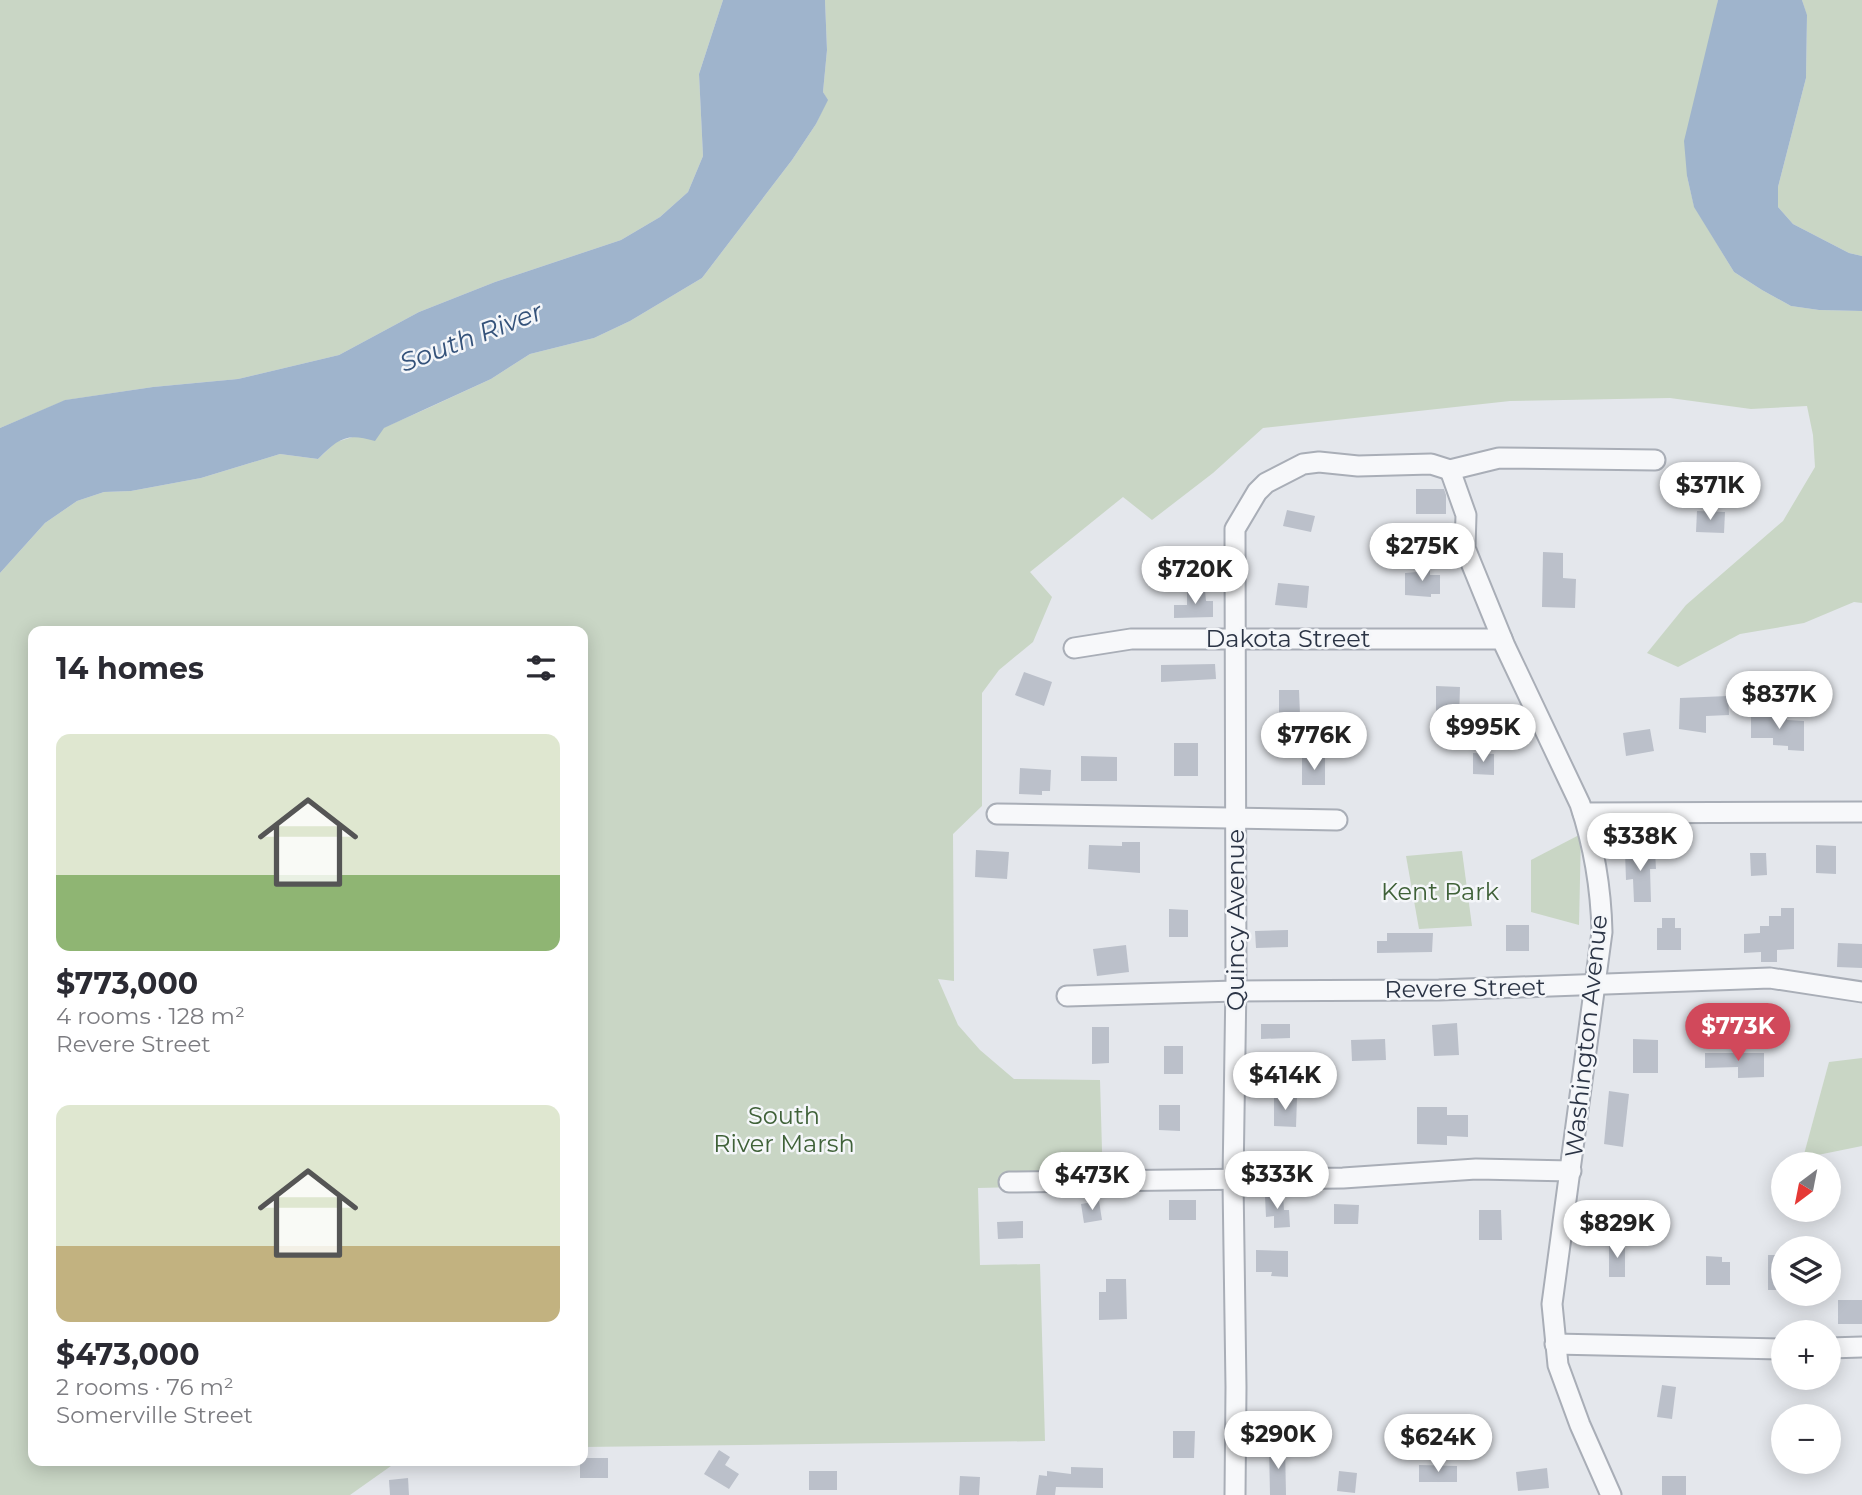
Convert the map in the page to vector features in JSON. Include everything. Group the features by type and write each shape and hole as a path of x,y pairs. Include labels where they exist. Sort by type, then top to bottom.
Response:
{"street":[{"path":"1450,470 1499,458 1656,460"},
{"name":"Quincy Avenue","path":"1235,1495 1234,529 1257,492 1267,482 1303,464 1431,464 1450,470"},
{"name":"Washington Avenue","path":"1450,470 1466,515 1465,548 1502,639 1583,813 1598,872 1602,932 1552,1304 1555,1344 1562,1378 1611,1495"},
{"name":"Dakota Street","path":"1074,648 1131,639 1502,639"},
{"path":"1583,813 1862,812"},
{"path":"997,814 1337,820"},
{"name":"Revere Street","path":"1067,996 1235,990 1439,990 1770,978 1862,992"},
{"path":"1009,1182 1343,1178 1476,1168 1571,1171"},
{"path":"1555,1344 1771,1349"},
{"path":"1841,1348 1862,1347"}],"green space":[{"path":"0,0 723,0 699,74 703,156 688,192 660,217 621,240 495,282 419,312 339,355 238,379 153,387 66,400 0,428"},
{"name":"South River Marsh","path":"825,0 1718,0 1687,176 1694,206 1734,272 1762,290 1791,306 1862,311 1862,603 1854,602 1804,623 1740,634 1678,667 1647,653 1686,605 1783,521 1815,467 1813,435 1807,406 1751,409 1670,398 1510,401 1263,428 1213,473 1152,520 1123,497 1030,572 1052,597 1033,642 999,670 982,693 982,806 953,834 954,981 938,979 958,1025 980,1050 1014,1079 1100,1080 1103,1185 978,1188 980,1265 1040,1264 1045,1441 588,1447 588,626 28,626 28,1466 391,1466 350,1495 0,1495 0,573 45,523 77,501 104,492 131,491 201,478 280,454 318,459 336,442 383,428 426,409 491,379 530,354 594,338 630,321 702,278 792,160 816,124 827,100 823,92 827,50"},
{"path":"1802,0 1862,0 1862,256 1849,253 1793,224 1778,207 1778,187 1806,78 1807,16"},
{"name":"Kent Park","path":"1581,834 1579,925 1531,912 1531,860"},
{"name":"Kent Park","path":"1462,851 1472,926 1419,929 1406,856"},
{"path":"1862,1058 1862,1146 1832,1152 1805,1152 1829,1062"}],"water":[{"name":"South River","path":"723,0 825,0 827,50 823,92 828,100 792,160 702,278 630,321 594,338 530,354 491,379 384,428 375,441 349,437 331,446 318,459 280,454 201,478 131,491 104,492 77,501 45,523 0,573 0,428 65,400 153,387 238,379 339,355 419,312 495,282 621,240 660,217 688,192 703,156 699,74"},
{"path":"1718,0 1802,0 1807,15 1806,78 1778,187 1778,207 1793,224 1849,253 1862,256 1862,311 1791,306 1762,290 1734,272 1694,207 1687,176 1684,141"}],"building":[{"path":"1416,489 1444,489 1446,514 1416,514"},
{"path":"1287,510 1315,516 1311,532 1283,526"},
{"path":"1697,511 1725,512 1724,533 1696,532"},
{"path":"1543,552 1563,553 1563,578 1576,579 1575,608 1542,607"},
{"path":"1417,566 1430,566 1430,575 1440,575 1440,594 1431,594 1431,597 1405,595 1405,573 1417,572"},
{"path":"1278,583 1309,586 1307,608 1275,605"},
{"path":"1187,590 1205,590 1206,601 1213,601 1213,617 1174,618 1174,605 1187,605"},
{"path":"1215,664 1216,679 1161,682 1161,665"},
{"path":"1024,672 1052,682 1044,706 1015,695"},
{"path":"1436,686 1460,687 1459,717 1436,717"},
{"path":"1279,690 1299,690 1300,715 1279,715"},
{"path":"1728,696 1729,715 1706,716 1706,733 1679,729 1680,698"},
{"path":"1751,715 1787,715 1787,720 1804,721 1804,751 1773,745 1773,738 1751,738"},
{"path":"1650,729 1654,751 1626,756 1623,733"},
{"path":"1174,743 1198,743 1198,776 1174,776"},
{"path":"1473,753 1494,754 1494,775 1473,774"},
{"path":"1081,756 1117,757 1117,781 1081,781"},
{"path":"1302,758 1325,758 1325,785 1302,785"},
{"path":"1020,768 1051,770 1050,791 1042,791 1042,795 1019,794"},
{"path":"1122,842 1140,842 1140,873 1088,869 1089,845 1122,846"},
{"path":"1816,845 1836,846 1836,874 1816,873"},
{"path":"976,850 1009,852 1007,879 975,877"},
{"path":"1655,851 1656,869 1650,869 1651,902 1634,902 1633,879 1626,880 1625,852"},
{"path":"1750,853 1766,853 1767,875 1751,876"},
{"path":"1781,908 1794,908 1794,949 1777,950 1777,962 1761,962 1761,952 1744,953 1744,934 1760,933 1760,926 1769,926 1769,916 1781,916"},
{"path":"1169,909 1188,910 1188,937 1169,937"},
{"path":"1662,918 1675,918 1675,928 1681,928 1681,950 1657,950 1657,928 1662,928"},
{"path":"1506,925 1529,925 1529,951 1506,951"},
{"path":"1288,930 1288,947 1256,948 1255,931"},
{"path":"1387,933 1433,933 1432,952 1377,953 1377,941 1387,941"},
{"path":"1838,943 1862,944 1862,968 1837,967"},
{"path":"1126,945 1129,972 1097,976 1093,949"},
{"path":"1457,1023 1459,1055 1434,1056 1432,1025"},
{"path":"1261,1024 1290,1024 1290,1038 1261,1039"},
{"path":"1092,1027 1109,1027 1109,1063 1092,1064"},
{"path":"1385,1039 1386,1060 1352,1061 1351,1040"},
{"path":"1633,1039 1658,1040 1658,1073 1633,1073"},
{"path":"1164,1046 1183,1046 1183,1074 1164,1074"},
{"path":"1705,1053 1764,1053 1764,1077 1738,1078 1738,1067 1705,1068"},
{"path":"1609,1091 1629,1094 1623,1147 1604,1144"},
{"path":"1274,1098 1297,1098 1296,1127 1274,1126"},
{"path":"1159,1105 1180,1105 1180,1131 1159,1130"},
{"path":"1417,1107 1447,1107 1447,1115 1468,1115 1468,1137 1447,1136 1447,1145 1417,1144"},
{"path":"1283,1195 1284,1210 1289,1210 1290,1227 1274,1228 1274,1216 1266,1217 1265,1196"},
{"path":"1169,1200 1196,1200 1196,1220 1169,1220"},
{"path":"1099,1201 1102,1220 1084,1223 1081,1204"},
{"path":"1334,1204 1359,1205 1358,1224 1334,1224"},
{"path":"1479,1210 1501,1210 1502,1240 1479,1240"},
{"path":"1023,1221 1023,1238 998,1239 997,1222"},
{"path":"1625,1243 1625,1277 1609,1277 1609,1244"},
{"path":"1256,1250 1288,1251 1288,1277 1271,1276 1272,1272 1256,1272"},
{"path":"1768,1255 1771,1255 1771,1290 1768,1290"},
{"path":"1706,1256 1722,1257 1722,1262 1730,1262 1730,1285 1706,1285"},
{"path":"1106,1279 1126,1279 1127,1319 1099,1320 1099,1292 1106,1292"},
{"path":"1841,1300 1862,1300 1862,1324 1841,1324 1841,1320 1838,1320"},
{"path":"1662,1385 1676,1387 1672,1419 1657,1417"},
{"path":"1173,1431 1195,1431 1194,1458 1173,1458"},
{"path":"1269,1446 1285,1446 1286,1495 1270,1495"},
{"path":"719,1450 730,1457 725,1465 739,1474 729,1489 704,1474"},
{"path":"588,1458 608,1458 608,1478 580,1478 580,1466 588,1466"},
{"path":"1419,1465 1457,1466 1457,1482 1419,1482"},
{"path":"1071,1467 1103,1468 1103,1488 1056,1487 1055,1495 1036,1495 1039,1475 1047,1476 1047,1471 1071,1474"},
{"path":"1547,1468 1549,1488 1518,1491 1516,1472"},
{"path":"809,1471 837,1471 837,1490 809,1490"},
{"path":"1339,1471 1357,1473 1355,1493 1337,1491"},
{"path":"960,1476 980,1477 979,1495 959,1495"},
{"path":"1662,1476 1686,1476 1686,1495 1662,1495"},
{"path":"408,1478 409,1495 390,1495 389,1480"}]}
